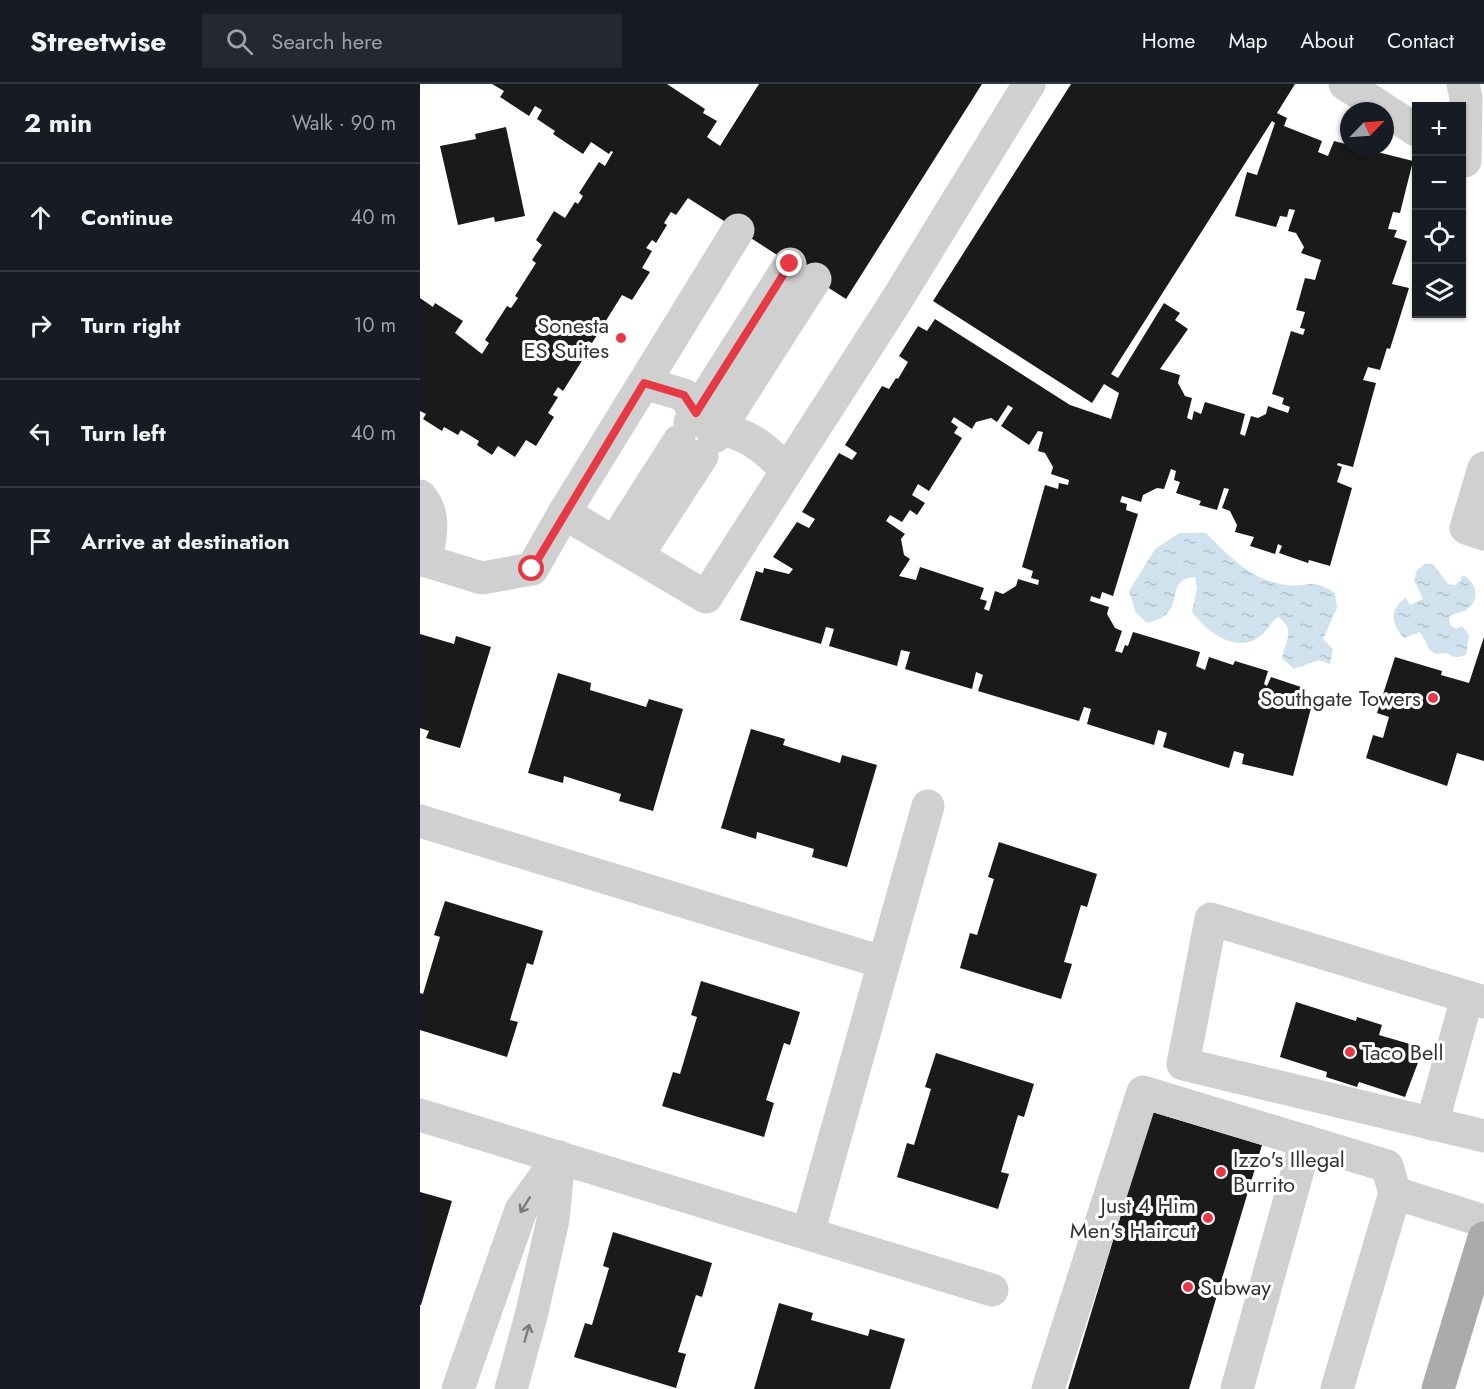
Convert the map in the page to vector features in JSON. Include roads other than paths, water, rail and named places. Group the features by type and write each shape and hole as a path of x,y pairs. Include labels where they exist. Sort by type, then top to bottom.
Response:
{"main road":[{"path":"1438,1389 1484,1238"}],"street":[{"path":"564,513 706,597 896,301 1029,84"},
{"path":"1345,84 1412,127"},
{"path":"1462,84 1466,98 1465,156"},
{"path":"420,496 426,502 431,518 423,560 482,578 532,569 564,513 738,231"},
{"path":"626,549 803,272"},
{"path":"644,383 684,395 700,433"},
{"path":"700,433 736,432 752,439 786,470"},
{"path":"1484,468 1466,528 1484,534"},
{"path":"808,1233 927,807"},
{"path":"420,821 882,962"},
{"path":"1432,1124 1475,1000 1211,919 1183,1064 1432,1124 1484,1136"},
{"path":"1048,1389 1143,1092 1387,1166 1395,1193 1337,1389"},
{"path":"420,1115 992,1290"},
{"path":"1237,1389 1306,1142"},
{"path":"458,1389 521,1210 559,1157"},
{"path":"511,1389 531,1316 553,1220 559,1157"},
{"path":"1395,1193 1484,1221"}],"water":[{"path":"1179,533 1206,533 1242,566 1274,583 1295,586 1315,584 1335,593 1337,608 1323,639 1333,649 1330,664 1319,660 1294,669 1282,658 1288,630 1284,621 1278,617 1261,636 1249,642 1230,641 1213,633 1192,612 1197,588 1195,577 1185,579 1179,584 1168,612 1160,619 1147,623 1136,613 1129,591 1155,549"},
{"path":"1425,564 1433,564 1448,584 1455,585 1461,581 1462,575 1474,586 1475,596 1471,606 1449,618 1450,625 1456,629 1462,626 1469,635 1466,655 1456,657 1447,653 1435,654 1430,650 1420,632 1404,638 1396,627 1394,612 1401,602 1406,598 1410,605 1423,599 1414,580 1417,570"}],"place":[{"name":"Sonesta ES Suites","path":"621,338"},
{"name":"Southgate Towers","path":"1433,698"},
{"name":"Taco Bell","path":"1350,1052"},
{"name":"Izzo's Illegal Burrito","path":"1221,1172"},
{"name":"Just 4 Him Men's Haircut","path":"1208,1218"},
{"name":"Subway","path":"1188,1287"}]}
